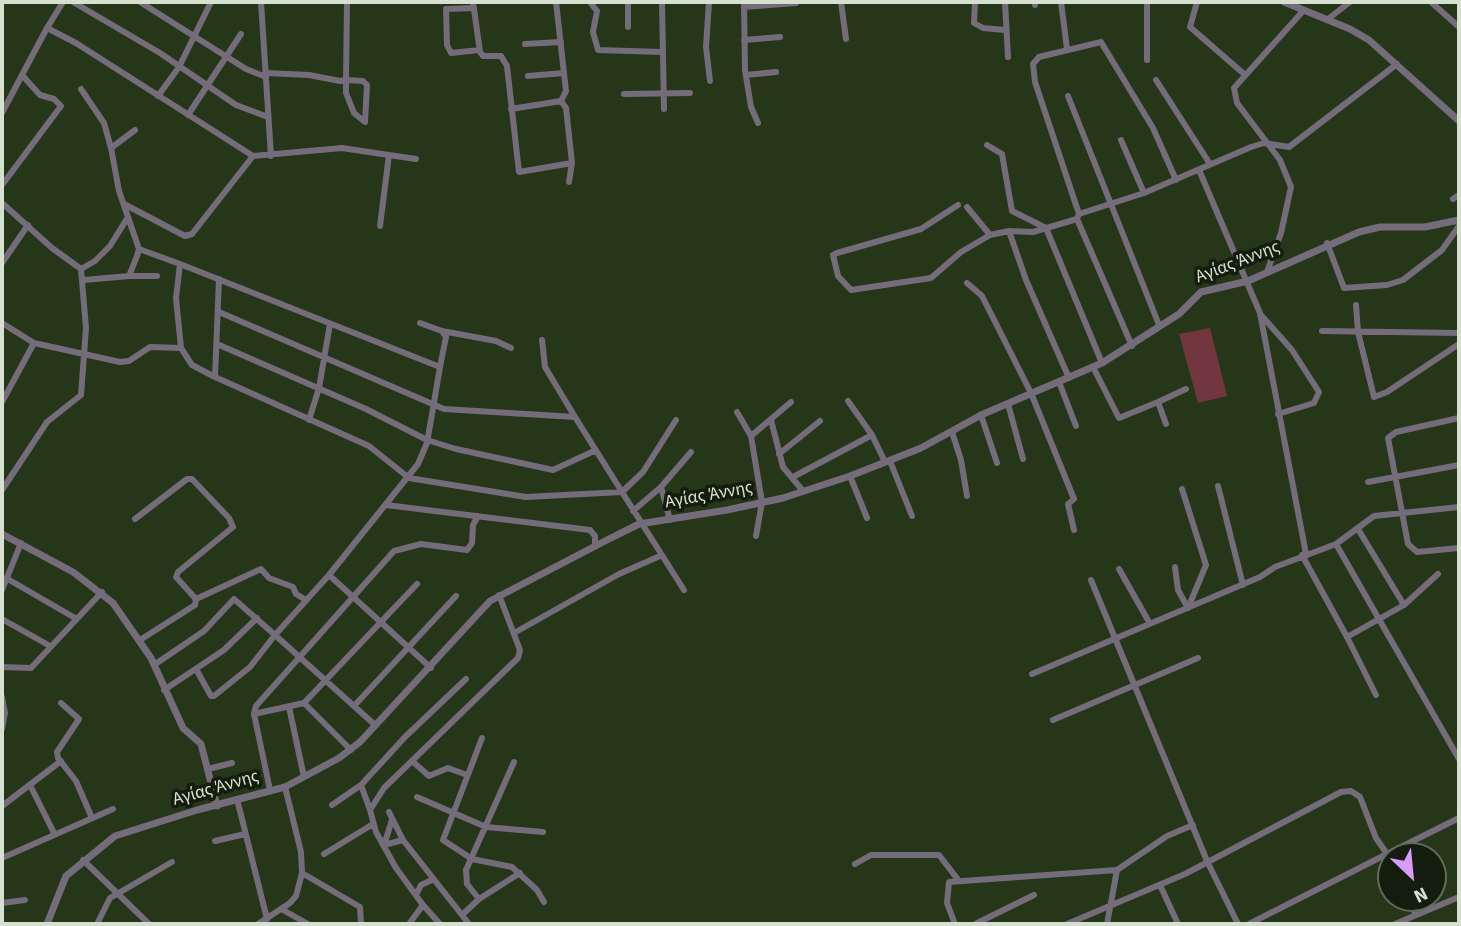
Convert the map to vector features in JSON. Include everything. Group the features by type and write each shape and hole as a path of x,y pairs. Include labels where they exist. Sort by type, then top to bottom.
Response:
{"street":[{"path":"2,113 63,2"},
{"path":"73,2 244,109 268,117"},
{"path":"141,2 226,56 266,75 346,80 363,81 367,85 365,122 359,120 347,98 346,80 347,2"},
{"path":"158,96 179,67 210,2"},
{"path":"261,2 271,156"},
{"path":"556,2 564,73 565,94 561,101"},
{"path":"590,2 597,11 593,32 598,51 662,52"},
{"path":"628,2 628,27"},
{"path":"662,2 664,108"},
{"path":"709,2 706,47 710,81"},
{"path":"841,2 846,38"},
{"path":"975,2 974,23 983,28 1006,30"},
{"path":"1005,2 1008,57"},
{"path":"1061,2 1067,49"},
{"path":"1147,2 1147,60"},
{"path":"1196,2 1190,27 1244,74"},
{"path":"1284,2 1360,34 1459,121"},
{"path":"1328,19 1350,2"},
{"path":"1431,2 1459,27"},
{"path":"758,123 751,107 746,75 744,4 796,3"},
{"path":"479,50 451,53 447,45 446,9 474,5 479,50 483,56 501,56 505,61 519,172 572,163"},
{"path":"1266,272 1281,233 1291,187 1286,170 1264,143 1260,130 1233,96 1234,88 1303,11"},
{"path":"47,28 253,156 342,148 416,159"},
{"path":"188,115 241,34"},
{"path":"744,40 779,37"},
{"path":"525,44 561,42"},
{"path":"1132,346 1078,216 1033,72 1033,64 1040,57 1101,42 1149,119 1176,180"},
{"path":"958,205 921,229 837,253 833,256 838,276 851,290 931,278 967,247 990,235 1009,231 1033,232 1046,228 1144,193 1264,143 1289,147 1397,64"},
{"path":"746,75 776,72"},
{"path":"528,76 564,73"},
{"path":"2,185 61,106 54,99 40,95 22,75"},
{"path":"1156,80 1210,164"},
{"path":"81,89 104,123 124,204 139,249 129,276"},
{"path":"624,94 690,93"},
{"path":"1068,96 1159,325"},
{"path":"511,108 561,101"},
{"path":"561,101 566,108 572,163 569,182"},
{"path":"111,148 135,130"},
{"path":"1121,140 1144,193"},
{"path":"987,145 1002,154 1012,211 1046,228 1101,363"},
{"path":"380,226 389,155"},
{"path":"124,204 185,236 192,234 253,156"},
{"path":"1199,170 1260,313 1304,555 1376,695"},
{"path":"2,203 81,269 84,280 81,395 47,422 2,490"},
{"path":"967,207 990,235"},
{"path":"81,269 95,261 110,246 128,217"},
{"name":"Αγίας Άννης","path":"47,924 66,876 83,860 125,832 285,787 351,750 484,607 499,595 639,524 762,502 850,477 952,432 981,415 1101,363 1179,314 1201,292 1248,281 1327,243 1372,229 1425,226 1459,220"},
{"path":"2,263 28,225"},
{"path":"1327,243 1344,288 1387,285 1403,279 1442,250 1459,226"},
{"path":"1009,231 1026,280 1069,379"},
{"path":"139,249 440,368"},
{"path":"180,264 176,298 181,348 192,365 369,446 409,478 526,498 622,492 643,472 676,420"},
{"path":"84,280 158,276"},
{"path":"215,377 219,279"},
{"path":"967,283 982,296 1031,393 1074,499 1068,504 1074,530"},
{"path":"1356,305 1358,332 1373,394 1378,398 1459,344"},
{"path":"219,312 434,405 459,411 575,417"},
{"path":"1260,313 1292,350 1319,392 1314,403 1279,414"},
{"path":"420,323 442,331 496,341 510,348"},
{"path":"2,333 4,324 34,344 124,362 150,347 181,348"},
{"path":"309,420 320,388 330,324"},
{"path":"196,669 211,696 214,696 250,667 409,478 427,440 446,341 442,331"},
{"path":"1322,331 1459,333"},
{"path":"542,340 545,367 639,524 684,590"},
{"path":"2,402 34,344"},
{"path":"217,344 320,388 427,440 553,470 594,451"},
{"path":"1093,367 1119,418 1186,390"},
{"path":"1059,382 1076,426"},
{"path":"848,401 887,461 912,516"},
{"path":"751,436 791,402"},
{"path":"1158,402 1166,424"},
{"path":"1008,404 1023,459"},
{"path":"737,412 751,436 762,502 756,536"},
{"path":"981,415 997,463"},
{"path":"1459,418 1391,434 1388,443 1398,478 1407,539 1412,549 1428,552 1459,548"},
{"path":"771,420 783,467 803,491"},
{"path":"779,454 820,421"},
{"path":"952,432 961,460 967,496"},
{"path":"793,477 872,435"},
{"path":"633,511 661,487 691,452"},
{"path":"1367,482 1459,465"},
{"path":"850,477 867,518"},
{"path":"135,519 187,479 192,479 229,518 233,527 178,572 176,578 196,599"},
{"path":"1218,486 1243,585"},
{"path":"661,487 670,520"},
{"path":"1182,489 1206,565 1188,608"},
{"path":"386,505 590,530 595,536 595,546"},
{"path":"1032,674 1115,640 1149,622 1243,585 1304,555 1336,544 1374,516 1459,508"},
{"path":"270,790 254,714 256,706 302,658 394,551 421,544 469,550 473,525 478,516"},
{"path":"1358,529 1404,605"},
{"path":"2,534 102,592 140,640 183,728 201,744 217,806"},
{"path":"2,590 21,543"},
{"path":"1336,544 1459,759"},
{"path":"514,633 619,574 660,556"},
{"path":"1175,567 1178,590 1188,608"},
{"path":"196,599 261,569 269,578 293,587 296,594 306,600"},
{"path":"1119,569 1149,622"},
{"path":"1347,637 1404,605 1438,574"},
{"path":"329,575 431,667"},
{"path":"6,578 75,618"},
{"path":"1091,580 1207,861 1238,924"},
{"path":"254,714 304,703 383,623 417,584"},
{"path":"2,667 31,668 102,592"},
{"path":"370,810 384,788 518,658 520,650 499,595"},
{"path":"354,706 456,596"},
{"path":"140,640 195,605 196,599"},
{"path":"154,665 204,631 234,599 375,725"},
{"path":"164,690 224,650 257,618"},
{"path":"2,619 50,646"},
{"path":"1053,720 1198,658"},
{"path":"332,805 361,785 405,737 466,679"},
{"path":"2,696 5,713 2,729"},
{"path":"61,703 79,719 57,752 76,781 92,818"},
{"path":"304,703 351,750"},
{"path":"289,707 304,778"},
{"path":"482,738 443,840 472,859 505,864 520,873 537,890 544,902"},
{"path":"2,806 61,761"},
{"path":"412,761 429,776 448,768 467,775"},
{"path":"479,899 465,877 514,762"},
{"path":"208,769 232,763"},
{"path":"30,785 54,833"},
{"path":"361,785 373,824 384,845 416,895 440,924"},
{"path":"258,924 283,910 296,896 302,873 301,852 285,787"},
{"path":"1067,924 1160,884 1341,792 1351,791 1360,797 1379,842"},
{"path":"417,797 486,827 543,832"},
{"path":"237,799 267,919"},
{"path":"2,858 113,809"},
{"path":"389,812 403,840 469,924"},
{"path":"1411,842 1459,818"},
{"path":"384,845 392,820"},
{"path":"324,855 373,824"},
{"path":"955,924 946,891 949,882 1117,870 1167,836 1193,825"},
{"path":"215,841 244,834"},
{"path":"384,845 403,840"},
{"path":"855,864 871,855 939,855 959,881"},
{"path":"1249,924 1377,859"},
{"path":"83,860 149,924"},
{"path":"97,924 110,898 172,862"},
{"path":"1107,924 1117,870"},
{"path":"302,873 360,907 361,924"},
{"path":"462,915 479,899 520,873"},
{"path":"416,895 421,885 432,880"},
{"path":"1160,884 1178,924"},
{"path":"976,924 1034,895"},
{"path":"1395,924 1459,897"},
{"path":"2,903 25,900"},
{"path":"409,924 424,905"},
{"path":"283,910 308,924"}],"shaded area":[{"path":"1210,328 1227,396 1198,403 1179,334"}]}
